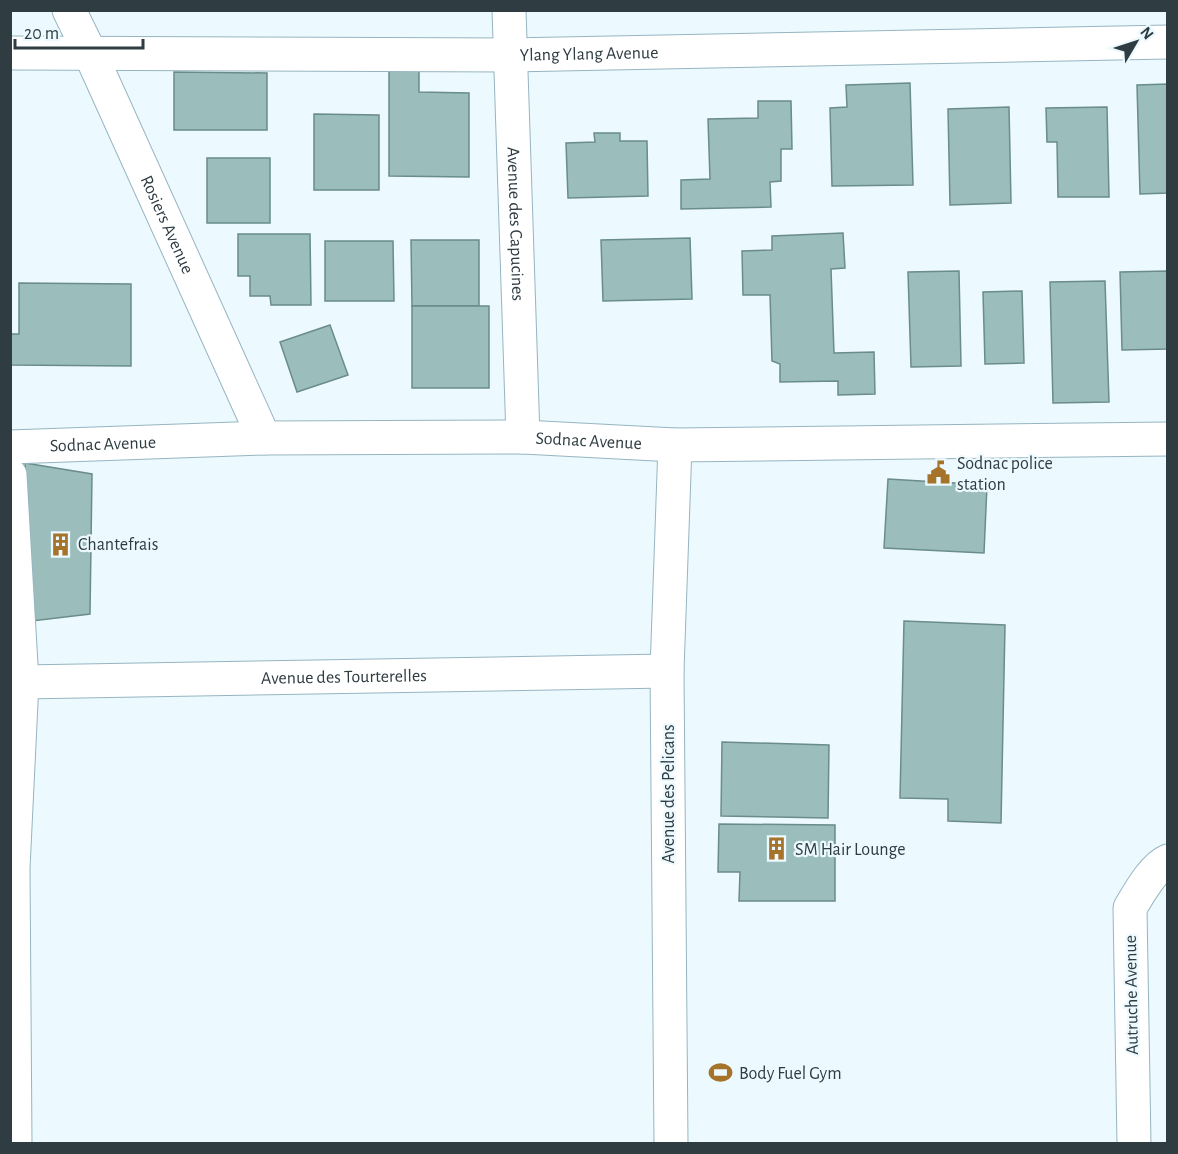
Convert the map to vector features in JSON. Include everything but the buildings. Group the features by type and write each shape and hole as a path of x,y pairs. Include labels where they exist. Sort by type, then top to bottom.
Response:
{"street":[{"name":"Rosiers Avenue","path":"69,10 264,438"},
{"name":"Avenue des Capucines","path":"509,10 523,437"},
{"name":"Ylang Ylang Avenue","path":"10,53 510,55 1167,42"},
{"name":"Sodnac Avenue","path":"10,447 264,438 523,437 675,445 1167,439"},
{"name":"Avenue des Pelicans","path":"671,1143 667,671 675,445"},
{"path":"10,475 22,682 12,868 15,1143"},
{"name":"Avenue des Tourterelles","path":"22,682 667,671"},
{"name":"Autruche Avenue","path":"1134,1143 1130,908 1141,888 1162,863 1167,861"}],"place":[{"name":"Sodnac police station","path":"939,473"},
{"name":"Chantefrais","path":"60,544"},
{"name":"SM Hair Lounge","path":"777,849"},
{"name":"Body Fuel Gym","path":"721,1073"}]}
